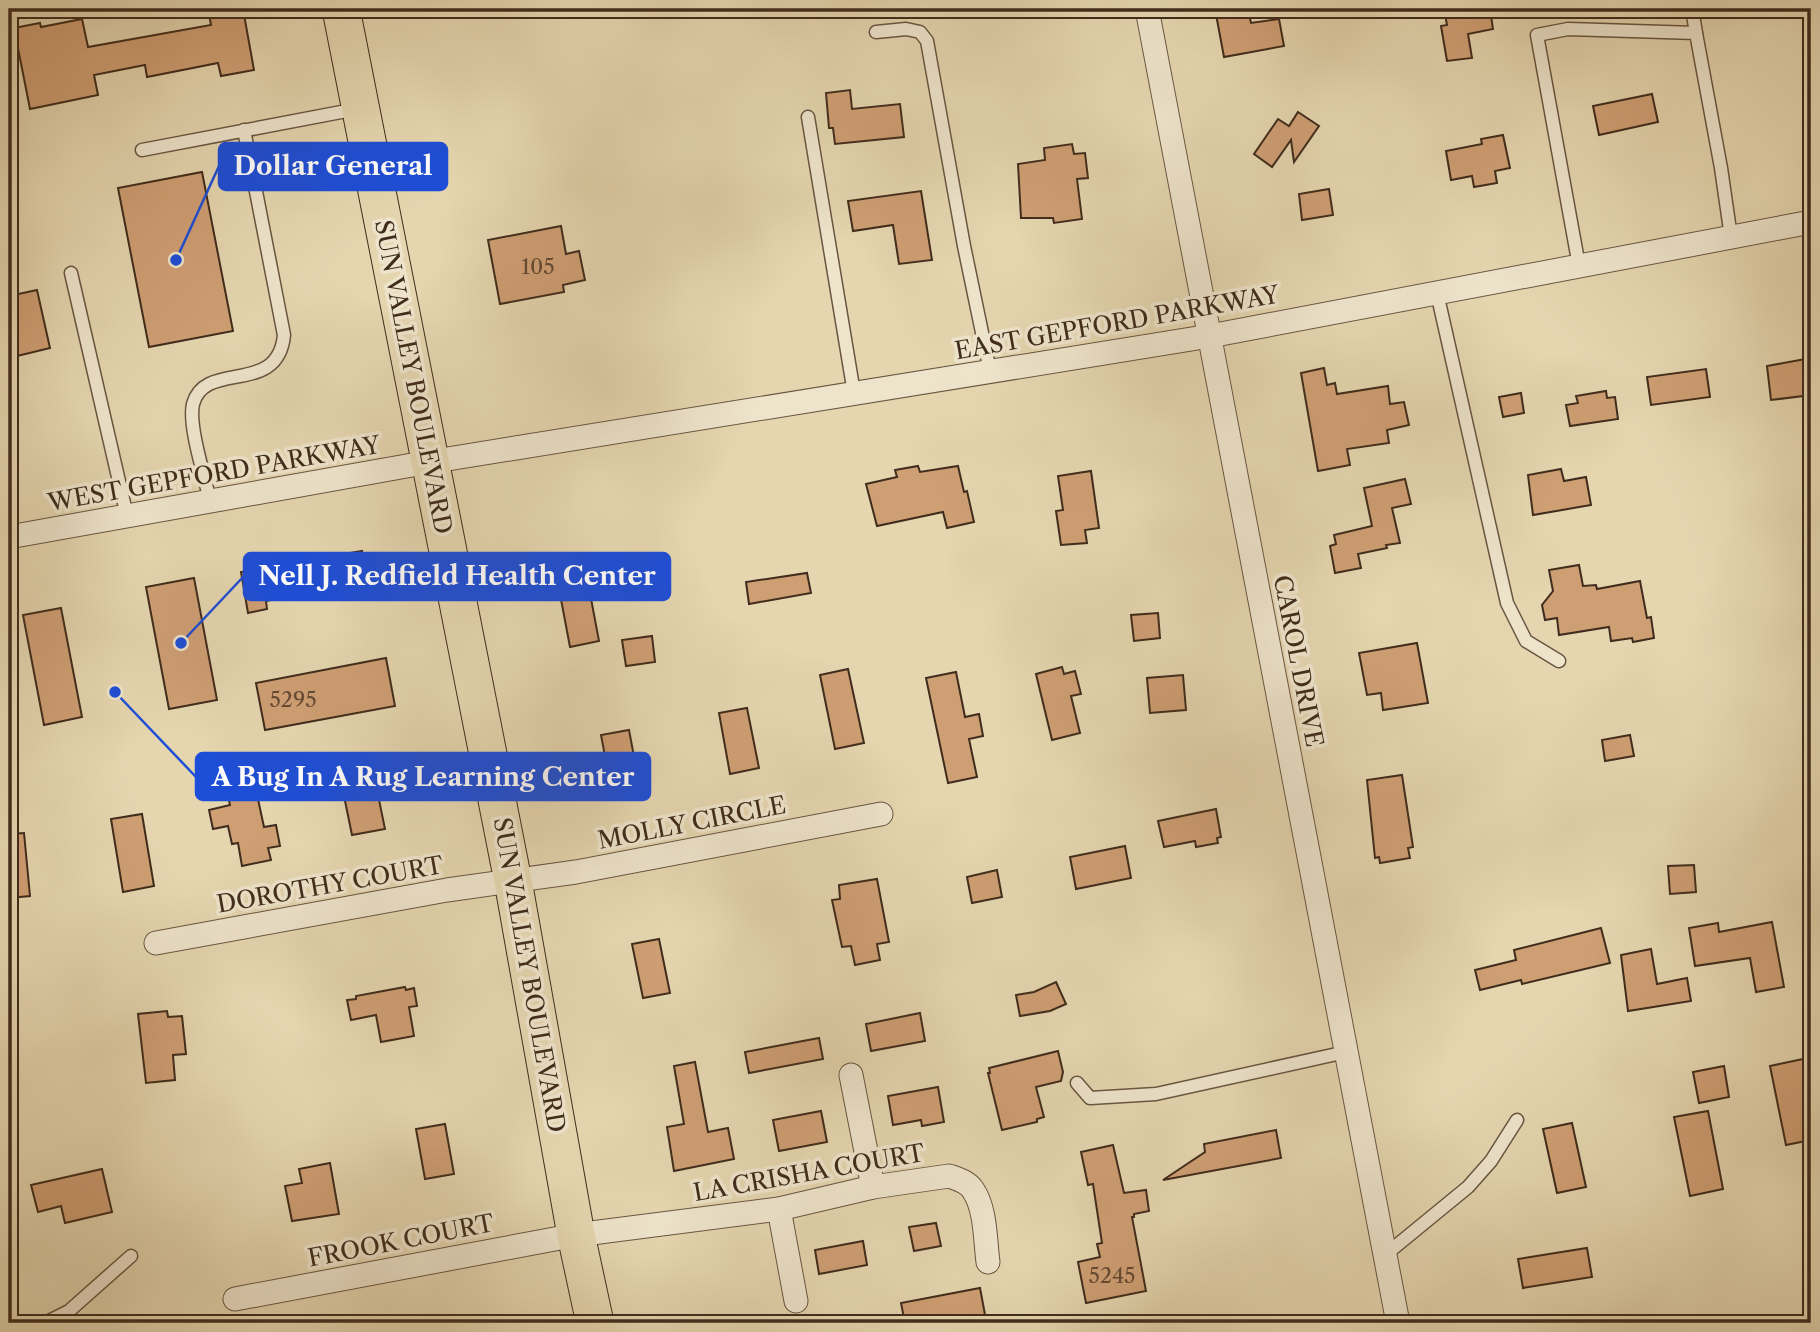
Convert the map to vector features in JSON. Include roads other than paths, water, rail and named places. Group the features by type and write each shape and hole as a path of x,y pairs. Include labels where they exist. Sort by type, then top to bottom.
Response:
{"main road":[{"name":"SUN VALLEY BOULEVARD","path":"341,9 513,881 576,1236 595,1323"}],"street":[{"name":"CAROL DRIVE","path":"1147,9 1398,1323"},
{"name":"EAST GEPFORD PARKWAY","path":"429,462 1210,336 1811,222"},
{"name":"WEST GEPFORD PARKWAY","path":"9,537 429,462"},
{"name":"MOLLY CIRCLE","path":"513,881 576,872 881,814"},
{"name":"DOROTHY COURT","path":"156,943 447,890 513,881"},
{"path":"851,1075 873,1187"},
{"name":"LA CRISHA COURT","path":"576,1236 779,1209 873,1187 949,1176 961,1180 973,1189 981,1210 988,1262"},
{"path":"779,1209 796,1301"},
{"name":"FROOK COURT","path":"235,1299 576,1236"}],"lane":[{"path":"1692,9 1731,237"},
{"path":"876,32 906,29 920,32 927,41 990,371"},
{"path":"1579,266 1537,35 1568,29 1696,33"},
{"path":"142,149 361,108"},
{"path":"808,117 853,393"},
{"path":"211,501 192,421 193,402 203,390 219,380 264,370 276,361 283,349 284,335 244,130"},
{"path":"72,273 127,516"},
{"path":"1437,293 1507,603 1526,641 1559,661"},
{"path":"1077,1083 1090,1098 1156,1094 1346,1052"},
{"path":"1385,1255 1468,1187 1490,1161 1517,1120"},
{"path":"45,1323 69,1311 131,1256"}],"place":[{"name":"Dollar General","path":"176,260"},
{"name":"Nell J. Redfield Health Center","path":"181,643"},
{"name":"A Bug In A Rug Learning Center","path":"115,692"}]}
